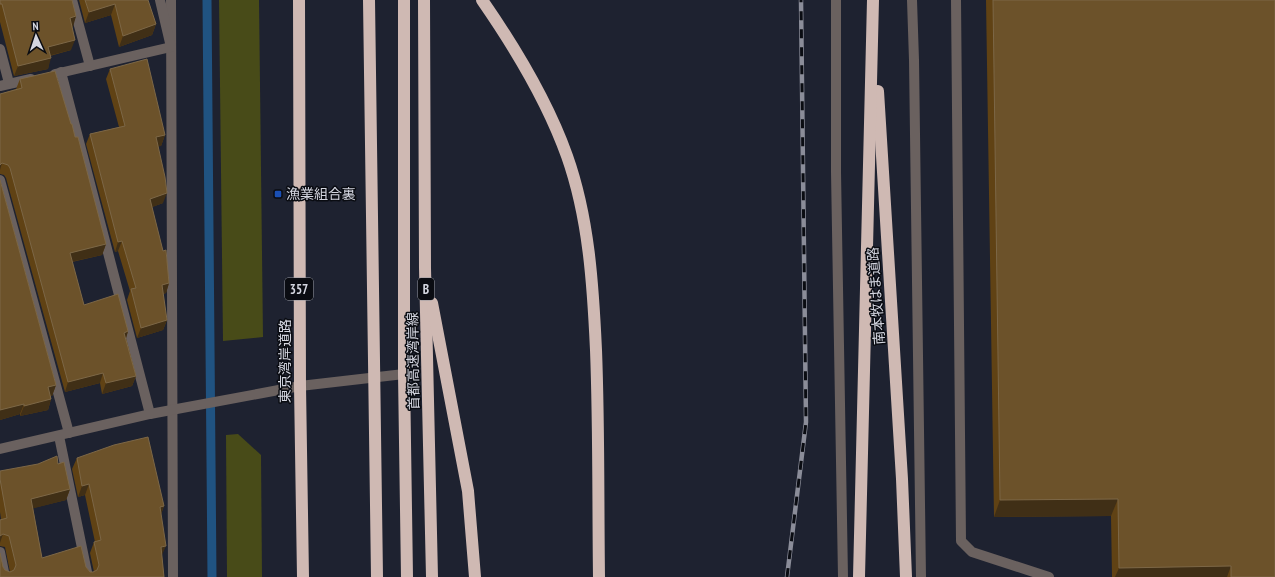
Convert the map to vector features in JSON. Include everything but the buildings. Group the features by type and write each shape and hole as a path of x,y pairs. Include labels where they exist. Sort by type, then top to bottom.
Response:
{"highway":[{"name":"東京湾岸道路","path":"299,0 300,386 303,577"},
{"path":"369,0 377,577"},
{"path":"404,0 404,374 407,577"},
{"name":"首都高速湾岸線","path":"424,0 426,268 432,577"},
{"path":"482,0 527,69 551,114 568,158 581,206 590,261 598,397 599,577"},
{"name":"南本牧はま道路","path":"859,577 860,481 873,0"},
{"name":"南本牧はま道路","path":"873,12 902,479 906,577"},
{"path":"426,268 468,491 475,577"}],"street":[{"path":"72,0 90,66"},
{"path":"160,0 171,47"},
{"path":"171,0 173,577"},
{"path":"836,0 836,172 843,577"},
{"path":"912,0 920,577"},
{"path":"956,0 961,542 972,552 1049,577"},
{"path":"0,49 5,85 171,47"},
{"path":"61,72 150,414"},
{"path":"0,180 69,433"},
{"path":"0,449 150,414 300,386 404,374"},
{"path":"59,436 88,577"},
{"path":"0,552 5,577"}],"green space":[{"path":"219,0 259,0 263,337 223,341"},
{"path":"238,434 261,455 262,577 227,577 226,435"}],"waterway":[{"path":"207,0 212,577"}],"railway":[{"path":"787,577 806,422 801,0"}],"place":[{"name":"漁業組合裏","path":"278,194"}]}
